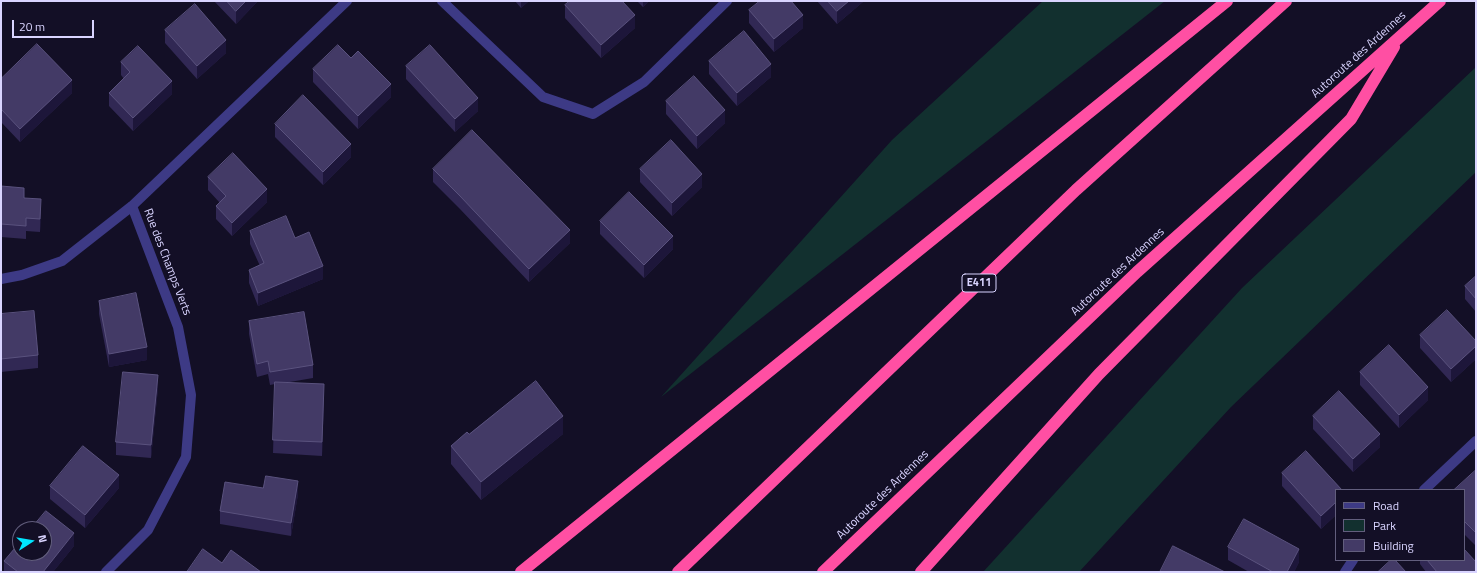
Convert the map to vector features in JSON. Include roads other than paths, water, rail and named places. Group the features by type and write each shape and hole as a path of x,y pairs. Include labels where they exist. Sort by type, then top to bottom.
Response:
{"highway":[{"path":"521,572 1227,1"},
{"name":"E411","path":"678,572 1076,190 1286,1"},
{"name":"Autoroute des Ardennes","path":"823,572 1137,272 1440,1"},
{"path":"921,572 1099,374 1350,118 1401,35"}],"street":[{"name":"Rue des Champs Verts","path":"106,572 148,530 186,457 191,395 178,327 132,206 347,1"},
{"path":"442,1 543,97 593,114 644,82 727,1"},
{"path":"1,279 22,275 62,261 132,206"},
{"path":"1425,489 1476,441"},
{"path":"1345,572 1353,561"}]}
